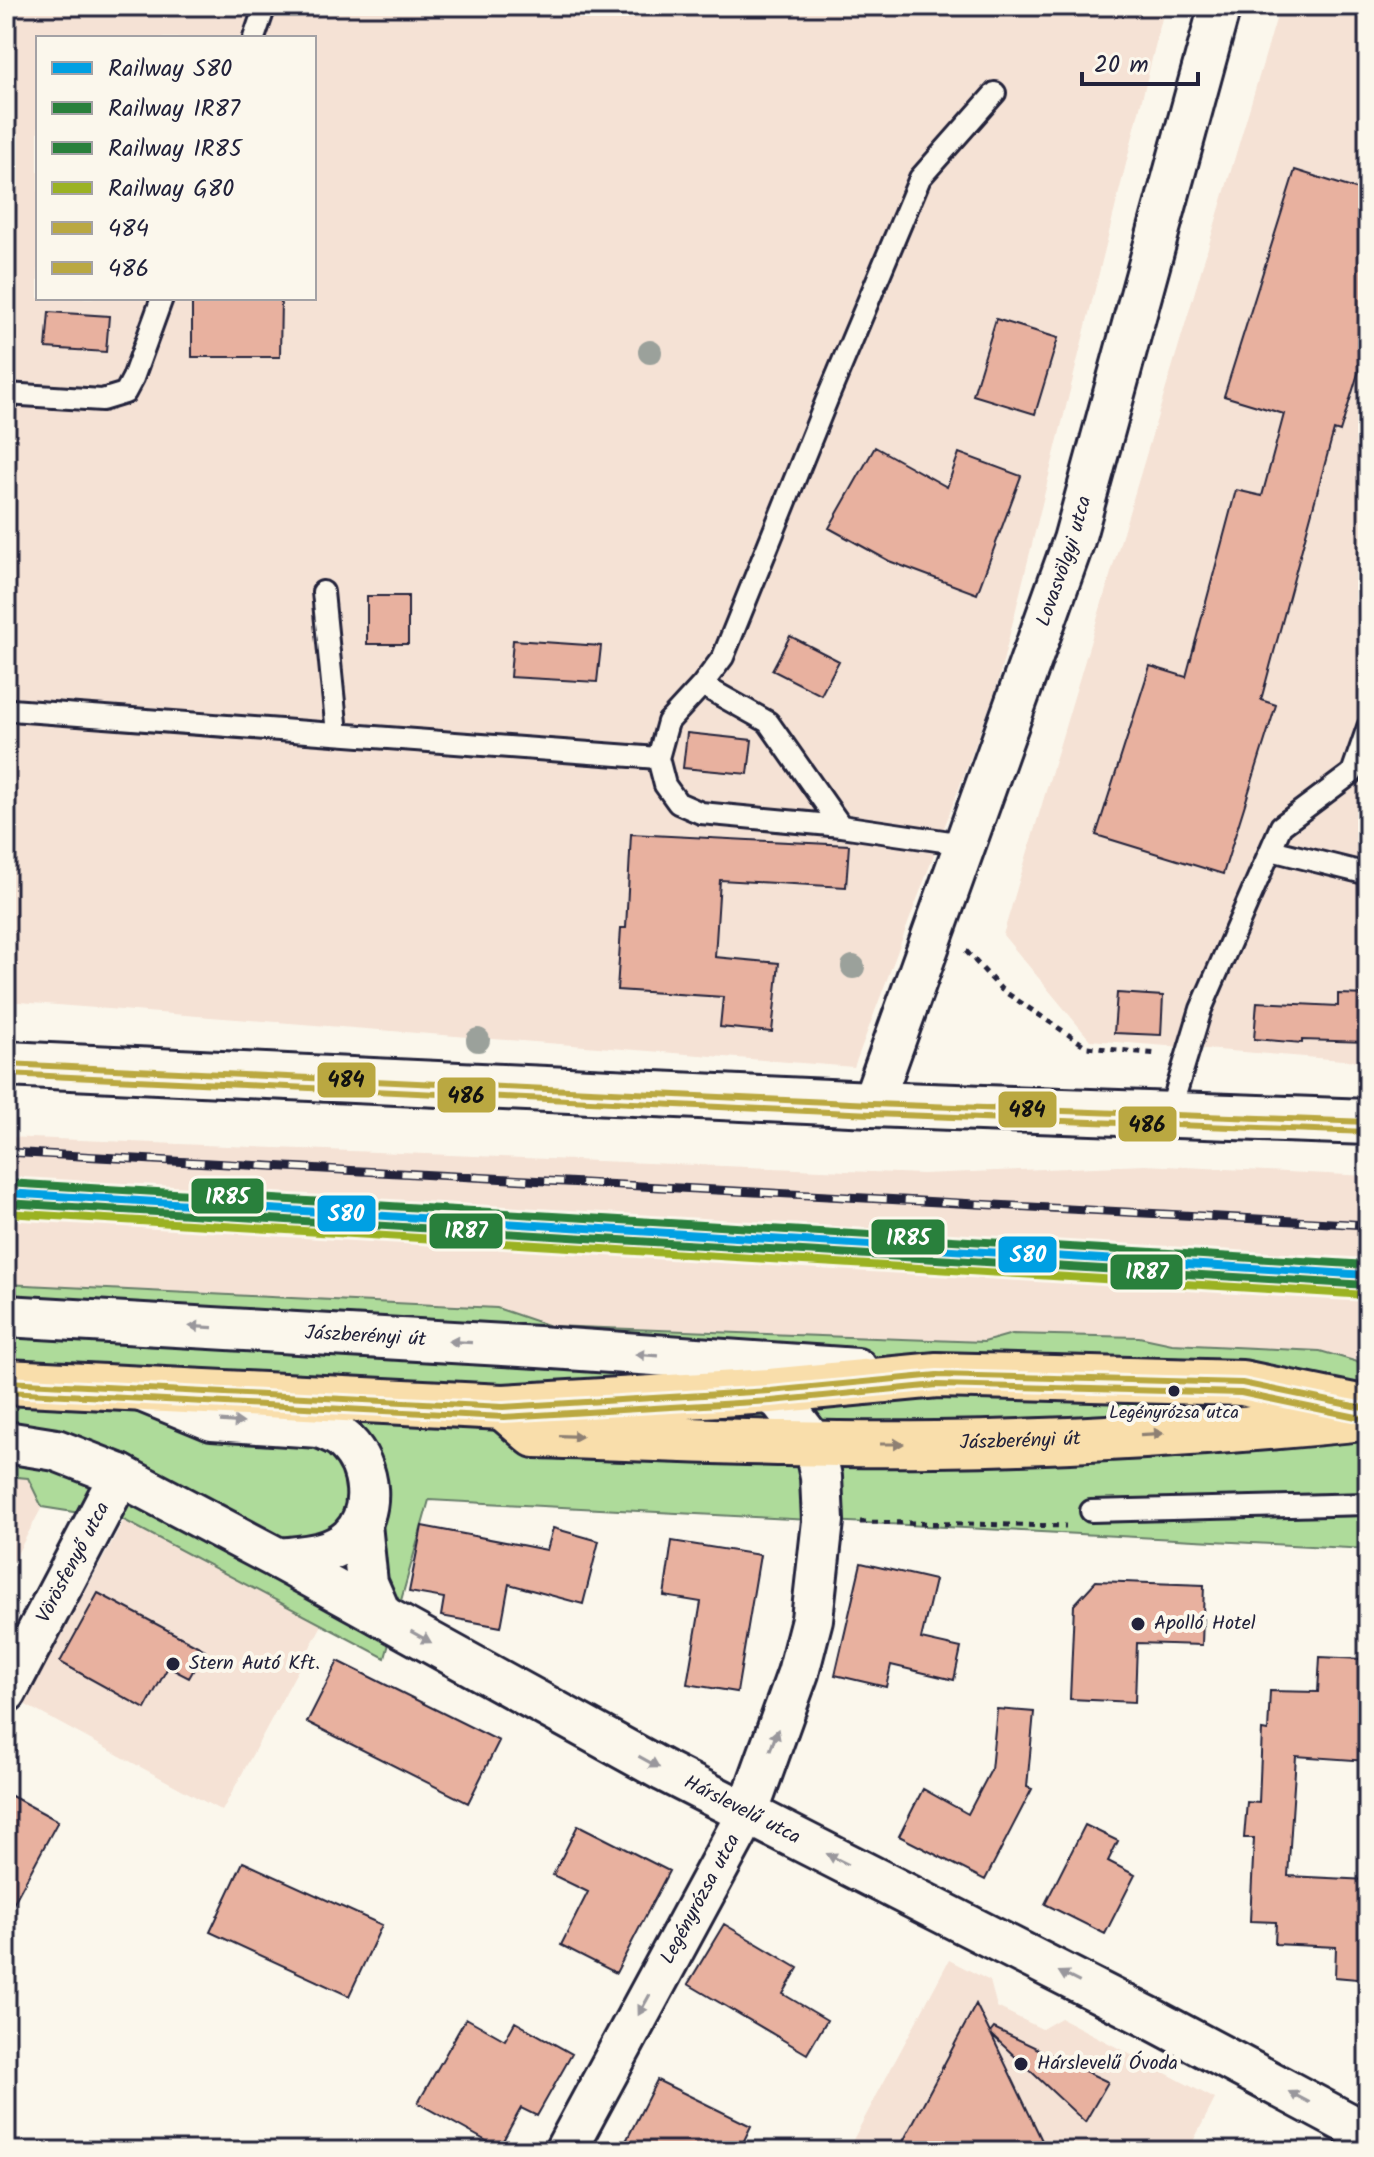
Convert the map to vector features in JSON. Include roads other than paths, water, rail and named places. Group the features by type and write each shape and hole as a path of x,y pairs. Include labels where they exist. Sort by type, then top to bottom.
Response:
{"main road":[{"path":"6,1064 872,1104 1368,1122"},
{"name":"Jászberényi út","path":"6,1382 503,1407 770,1391 937,1375 1242,1383 1368,1409"},
{"name":"Jászberényi út","path":"503,1407 535,1435 814,1444 938,1444 1226,1431 1368,1417"}],"street":[{"name":"Lovasvölgyi utca","path":"872,1104 1074,540 1220,6"},
{"name":"Jászberényi út","path":"6,1316 937,1375"},
{"path":"725,1360 770,1391 799,1422 814,1444"},
{"name":"Jászberényi út","path":"133,1388 212,1420 319,1427 346,1442 357,1455 368,1489 367,1509 361,1524 367,1583 381,1615"},
{"path":"6,1442 56,1450 120,1475"},
{"name":"Legényrózsa utca","path":"565,2151 747,1814 798,1673 812,1619 823,1521 821,1477 814,1444"},
{"name":"Hárslevelű utca","path":"120,1475 747,1814 1154,2020 1368,2134"},
{"name":"Vörösfenyő utca","path":"6,1692 120,1475"},
{"path":"279,1559 319,1555 349,1539 361,1524"}],"lane":[{"path":"255,36 265,6"},
{"path":"964,844 841,826 701,813 678,803 665,785 658,758 668,722 723,657 920,178 995,93"},
{"path":"6,394 102,400 125,393 161,300"},
{"path":"323,592 337,733"},
{"path":"702,685 768,722 841,826"},
{"path":"11,710 658,758"},
{"path":"1169,1115 1201,1009 1281,826 1352,773 1368,727"},
{"path":"1271,850 1368,874"},
{"path":"1091,1511 1368,1504"}],"railway":[{"path":"6,1152 1368,1225"}],"rail line":[{"name":"IR85","path":"7,1183 1368,1265"},
{"name":"S80","path":"6,1193 1368,1275"},
{"name":"IR87","path":"6,1203 1367,1285"},
{"name":"G80","path":"6,1213 1367,1295"}],"place":[{"name":"Legényrózsa utca","path":"1174,1391"},
{"name":"Apolló Hotel","path":"1138,1624"},
{"name":"Stern Autó Kft.","path":"173,1664"},
{"name":"Hárslevelű Óvoda","path":"1021,2064"}]}
